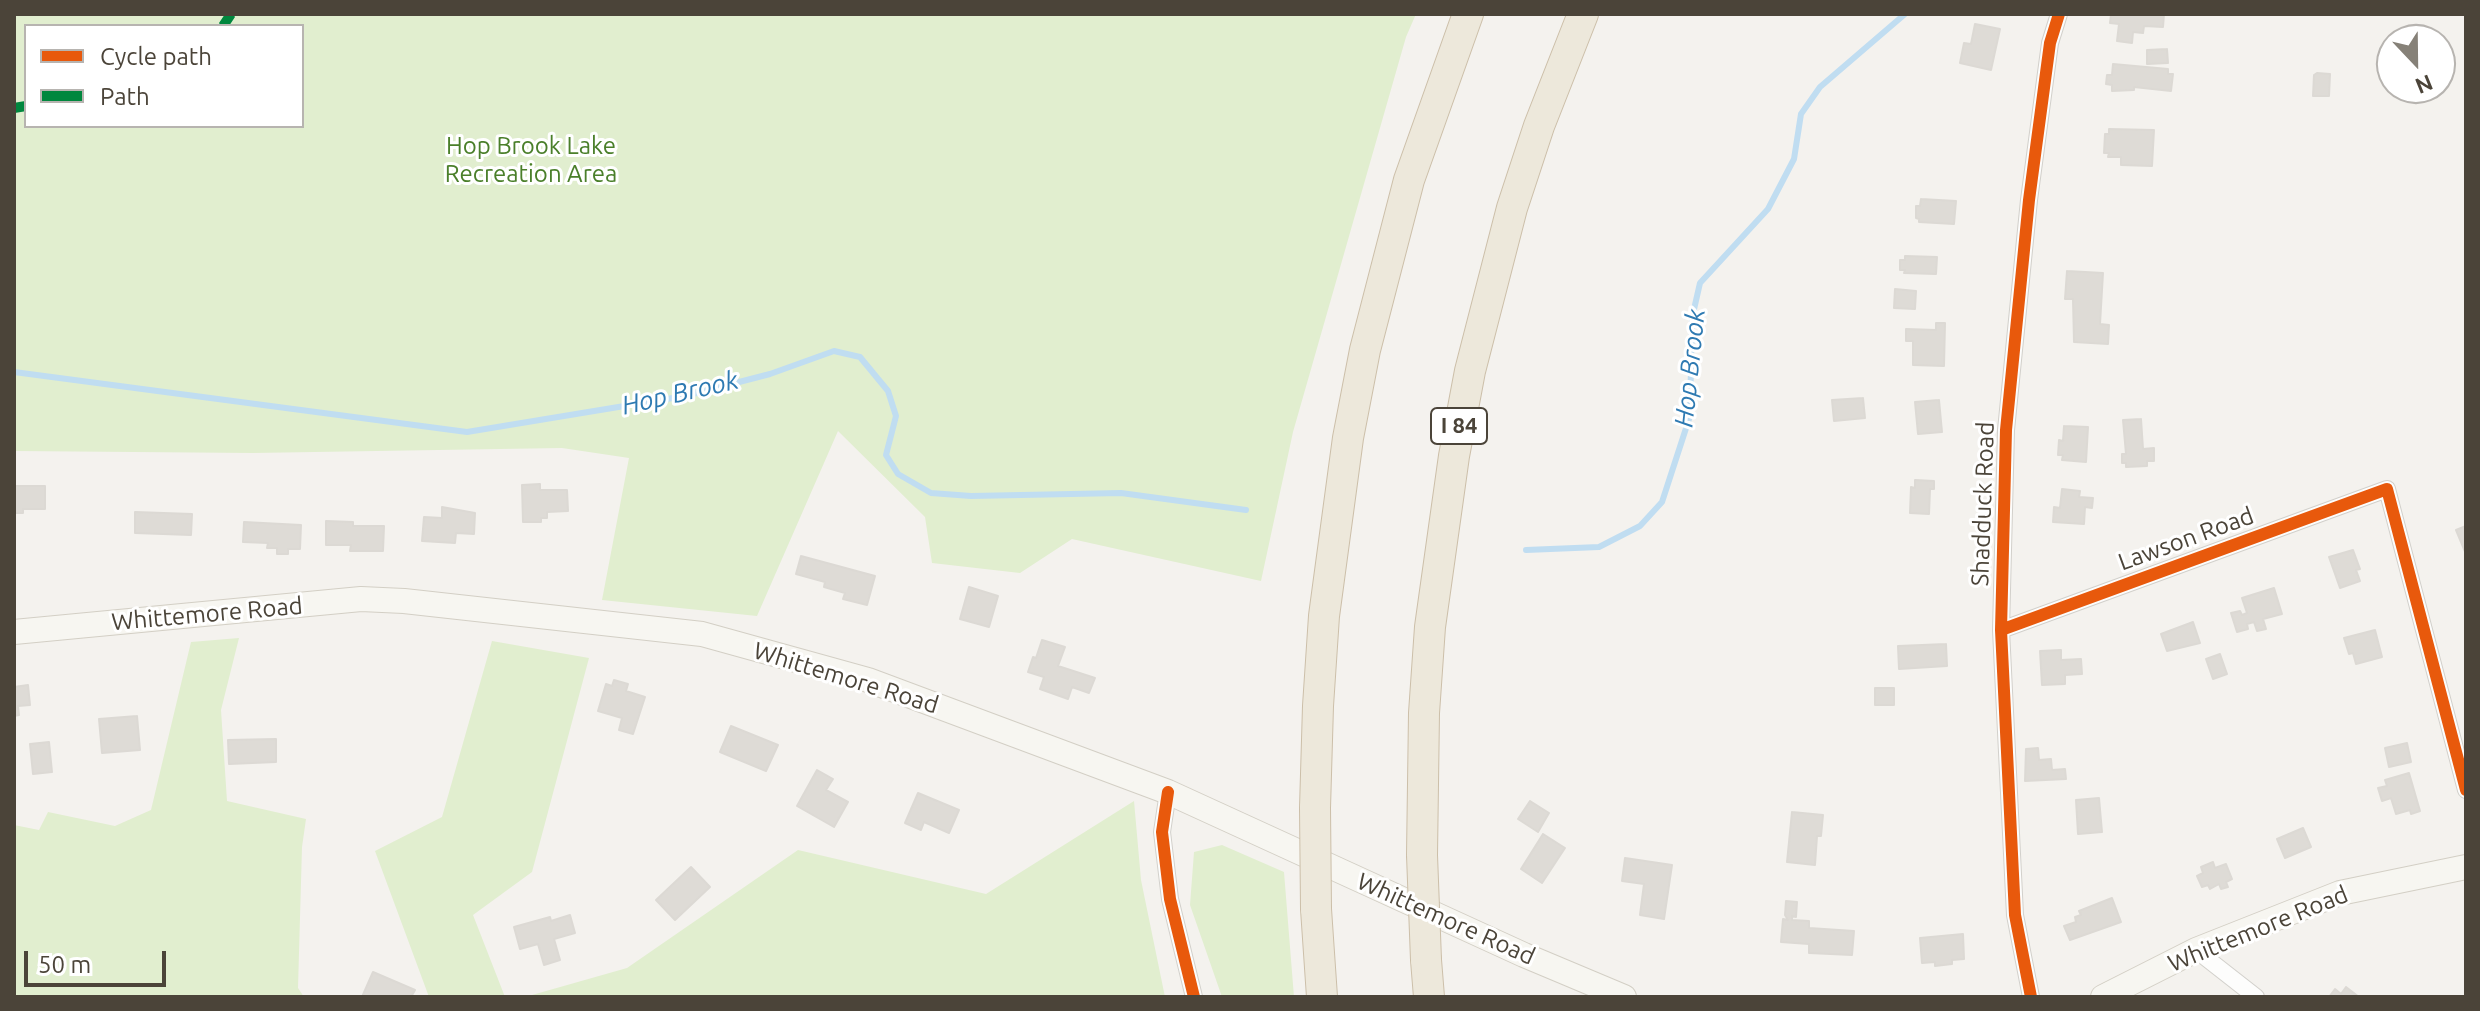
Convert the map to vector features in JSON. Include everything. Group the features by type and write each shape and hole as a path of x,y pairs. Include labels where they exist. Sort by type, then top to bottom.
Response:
{"highway":[{"path":"1322,997 1316,909 1316,737 1324,616 1334,528 1350,423 1372,321 1409,180 1468,14"},
{"name":"I 84","path":"1429,997 1422,855 1424,713 1430,627 1441,542 1467,385 1512,208 1539,126 1583,14"}],"main road":[{"name":"Whittemore Road","path":"14,632 361,599 404,601 702,634 868,680 1168,792 1524,955 1624,997"},
{"name":"Whittemore Road","path":"2103,997 2196,950 2340,893 2466,867"}],"street":[{"name":"Shadduck Road","path":"2031,997 2015,915 2001,630 2006,430 2029,200 2050,43 2059,14"},
{"name":"Lawson Road","path":"2001,630 2387,489 2466,790"},
{"path":"1168,792 1162,832 1170,899 1194,997"},
{"path":"2196,950 2256,997"}],"green space":[{"name":"Hop Brook Lake Recreation Area","path":"14,14 1416,14 1406,37 1293,432 1261,581 1072,539 1020,573 932,563 925,517 838,431 757,616 602,600 629,458 562,448 253,453 14,451"},
{"path":"239,638 221,710 227,801 306,819 302,847 298,988 304,997 14,997 14,825 39,830 48,812 115,826 151,810 191,642"},
{"path":"492,641 589,658 532,872 473,915 505,997 429,997 375,851 442,817"},
{"path":"1134,801 1141,880 1165,997 525,997 627,968 798,850 986,894"},
{"path":"1222,845 1284,872 1294,997 1222,997 1190,905 1194,852"}],"building":[{"path":"2111,14 2164,14 2163,27 2144,26 2143,33 2133,32 2132,43 2117,41 2119,24 2110,23"},
{"path":"1975,24 2000,29 1991,70 1960,63 1964,43 1971,44"},
{"path":"2167,49 2168,63 2147,64 2147,50"},
{"path":"2113,64 2168,69 2168,74 2173,74 2171,91 2134,87 2134,90 2112,91 2112,85 2106,84 2107,75 2112,75"},
{"path":"2330,74 2329,96 2313,96 2314,75"},
{"path":"2109,129 2154,130 2152,166 2121,165 2121,157 2108,157 2109,153 2104,153 2105,134 2109,134"},
{"path":"1921,199 1956,201 1954,224 1919,222 1916,206 1920,206"},
{"path":"1905,256 1937,257 1936,274 1904,273 1905,270 1900,270 1900,260 1905,260"},
{"path":"2067,271 2103,273 2100,324 2109,325 2108,344 2074,342 2073,299 2065,299"},
{"path":"1895,289 1916,291 1915,309 1894,308"},
{"path":"1936,323 1945,323 1944,366 1913,365 1913,341 1906,341 1906,329 1936,330"},
{"path":"1863,398 1865,418 1834,421 1832,400"},
{"path":"1939,400 1942,432 1918,434 1915,402"},
{"path":"2141,419 2143,449 2154,448 2154,461 2147,461 2147,466 2126,467 2126,463 2122,463 2122,454 2126,454 2123,420"},
{"path":"2064,426 2088,427 2086,462 2062,460 2063,455 2058,455"},
{"path":"1915,480 1934,481 1934,489 1930,489 1929,514 1910,513 1911,487 1915,488"},
{"path":"540,484 540,490 567,490 568,511 547,512 547,518 541,518 541,522 523,522 522,485"},
{"path":"14,486 45,486 45,509 23,509 23,513 14,513"},
{"path":"2062,489 2080,491 2079,497 2093,498 2092,508 2085,507 2084,524 2053,522 2054,507 2060,508"},
{"path":"442,507 475,513 474,534 456,533 455,543 422,541 424,517 442,518"},
{"path":"135,512 192,514 191,535 135,533"},
{"path":"326,521 353,522 353,526 384,526 383,551 350,551 351,545 326,545"},
{"path":"244,522 301,525 300,549 288,549 288,554 277,554 277,548 267,548 268,543 243,542"},
{"path":"2466,526 2466,554 2456,530"},
{"path":"2353,550 2360,569 2356,570 2360,581 2340,588 2329,557"},
{"path":"801,556 875,576 867,605 843,599 845,593 824,587 825,582 796,574"},
{"path":"969,587 998,596 989,627 960,619"},
{"path":"2274,588 2282,614 2263,619 2266,629 2257,631 2254,622 2247,624 2248,629 2237,632 2231,613 2247,613 2242,598"},
{"path":"2193,622 2200,643 2167,651 2161,634"},
{"path":"2375,630 2382,657 2356,664 2344,638"},
{"path":"1042,640 1065,647 1058,666 1095,678 1089,693 1072,687 1068,699 1040,689 1044,677 1028,672"},
{"path":"1946,644 1947,666 1899,669 1898,646"},
{"path":"2061,650 2061,660 2081,659 2082,674 2065,675 2065,684 2042,685 2040,651"},
{"path":"2220,654 2227,674 2213,679 2206,659"},
{"path":"614,680 628,684 626,691 645,697 633,734 619,730 622,718 598,711 606,684 612,686"},
{"path":"28,685 30,705 18,706 19,715 14,716 14,687"},
{"path":"1875,688 1894,688 1894,705 1875,705"},
{"path":"137,716 140,750 102,753 99,719"},
{"path":"731,726 778,745 766,771 720,752"},
{"path":"276,739 276,762 229,764 228,740"},
{"path":"49,742 52,772 33,774 30,744"},
{"path":"2407,743 2411,762 2389,767 2385,748"},
{"path":"2038,748 2039,760 2051,759 2052,770 2065,769 2066,779 2025,781 2026,749"},
{"path":"817,770 833,779 826,790 848,802 834,827 797,806"},
{"path":"2409,773 2420,811 2396,814 2391,798 2382,801 2378,788 2387,786 2385,780"},
{"path":"918,793 959,810 949,833 924,822 921,830 905,823"},
{"path":"2099,798 2102,832 2078,834 2076,800"},
{"path":"1530,801 1549,813 1538,832 1518,819"},
{"path":"1792,812 1823,815 1821,836 1817,836 1815,865 1787,862"},
{"path":"2303,828 2311,847 2285,858 2277,839"},
{"path":"1543,834 1565,848 1542,883 1521,869"},
{"path":"1625,858 1672,865 1664,919 1640,915 1644,884 1622,881"},
{"path":"2213,862 2215,868 2226,864 2232,879 2226,882 2228,887 2221,889 2219,884 2210,889 2208,885 2202,887 2197,876 2203,873 2201,867"},
{"path":"691,867 710,887 675,920 656,900"},
{"path":"2112,898 2121,922 2070,940 2064,926 2076,922 2075,917 2081,915 2079,911"},
{"path":"1786,901 1797,902 1796,917 1792,916 1792,920 1809,921 1809,928 1854,931 1852,955 1809,953 1809,944 1781,942 1783,919 1788,920 1785,915"},
{"path":"570,915 575,933 554,939 560,960 544,965 538,944 520,949 514,927"},
{"path":"1963,934 1964,959 1935,966 1935,962 1922,963 1920,938"},
{"path":"373,972 415,990 411,997 362,997"},
{"path":"2346,987 2359,997 2329,997 2335,989 2341,994"}],"waterway":[{"name":"Hop Brook","path":"1526,550 1599,547 1640,526 1662,502 1690,416 1692,318 1700,283 1768,209 1794,159 1801,114 1820,87 1905,14"},
{"name":"Hop Brook","path":"14,372 467,432 685,396 770,374 834,351 860,357 888,391 896,416 886,455 898,474 931,493 971,496 1121,493 1246,510"}],"marked path":[{"path":"224,24 231,14"},
{"path":"14,108 24,106"}],"cycle path":[{"path":"2031,997 2015,915 2001,630 2006,430 2029,200 2050,43 2059,14"},
{"path":"2001,630 2387,489 2466,790"},
{"path":"1168,792 1162,832 1170,899 1194,997"}]}
